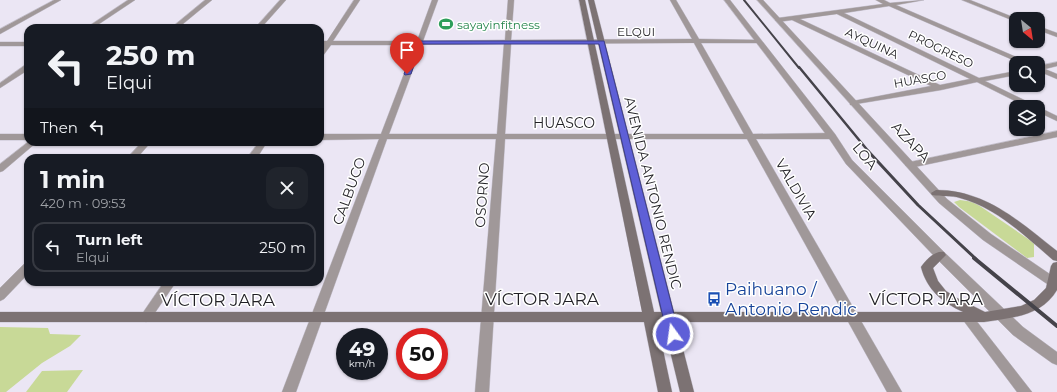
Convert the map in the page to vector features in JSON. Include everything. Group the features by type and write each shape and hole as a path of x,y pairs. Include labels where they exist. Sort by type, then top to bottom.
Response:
{"main road":[{"name":"AVENIDA ANTONIO RENDIC","path":"582,0 665,392"},
{"name":"AVENIDA ANTONIO RENDIC","path":"591,0 687,392"},
{"path":"936,193 960,194 979,200 999,211 1057,257"},
{"path":"940,255 927,267 930,277 938,290 955,302 984,317"},
{"name":"VÍCTOR JARA","path":"0,317 984,317 1013,313 1033,306 1046,296 1055,284 1057,266"}],"street":[{"path":"0,32 58,0"},
{"path":"95,24 132,0"},
{"path":"179,24 209,0"},
{"path":"262,24 283,0"},
{"path":"324,50 357,0"},
{"name":"CALBUCO","path":"289,392 435,0"},
{"name":"OSORNO","path":"482,392 511,0"},
{"name":"VALDIVIA","path":"673,0 895,392"},
{"name":"LOA","path":"727,0 760,41 850,162 940,255 1001,314"},
{"name":"AZAPA","path":"760,0 853,104 936,193 987,237 1055,284"},
{"path":"879,0 1009,56"},
{"path":"778,20 921,0"},
{"path":"964,0 1009,17"},
{"name":"PROGRESO","path":"838,12 1019,100"},
{"name":"AYQUINA","path":"793,18 941,88"},
{"path":"1045,31 1057,35"},
{"name":"ELQUI","path":"324,43 760,41"},
{"path":"0,44 24,44"},
{"path":"1045,67 1057,64"},
{"path":"0,86 24,70"},
{"path":"1045,71 1057,76"},
{"name":"HUASCO","path":"853,104 1009,74"},
{"path":"1045,113 1057,119"},
{"path":"910,165 1057,134"},
{"name":"HUASCO","path":"324,137 832,136"},
{"path":"0,137 24,137"},
{"path":"0,168 28,146"},
{"path":"136,154 143,146"},
{"path":"0,296 24,271"},
{"path":"146,317 167,286"},
{"path":"1001,314 1018,330 1057,359"},
{"path":"967,317 1025,392"}],"green space":[{"path":"960,200 974,202 1034,243 1034,257 1027,258 954,202"},
{"path":"0,327 48,328 50,334 81,335 70,346 42,363 6,392 0,392"},
{"path":"83,370 67,392 26,392 42,371"}],"railway":[{"path":"744,0 799,68"},
{"path":"799,67 869,152"},
{"path":"868,151 918,205 976,259"},
{"path":"974,258 1057,326"}],"place":[{"name":"sayayinfitness","path":"446,24"},
{"name":"Paihuano / Antonio Rendic","path":"714,299"}],"route":[{"path":"407,74 419,43 602,42 673,334"}]}
